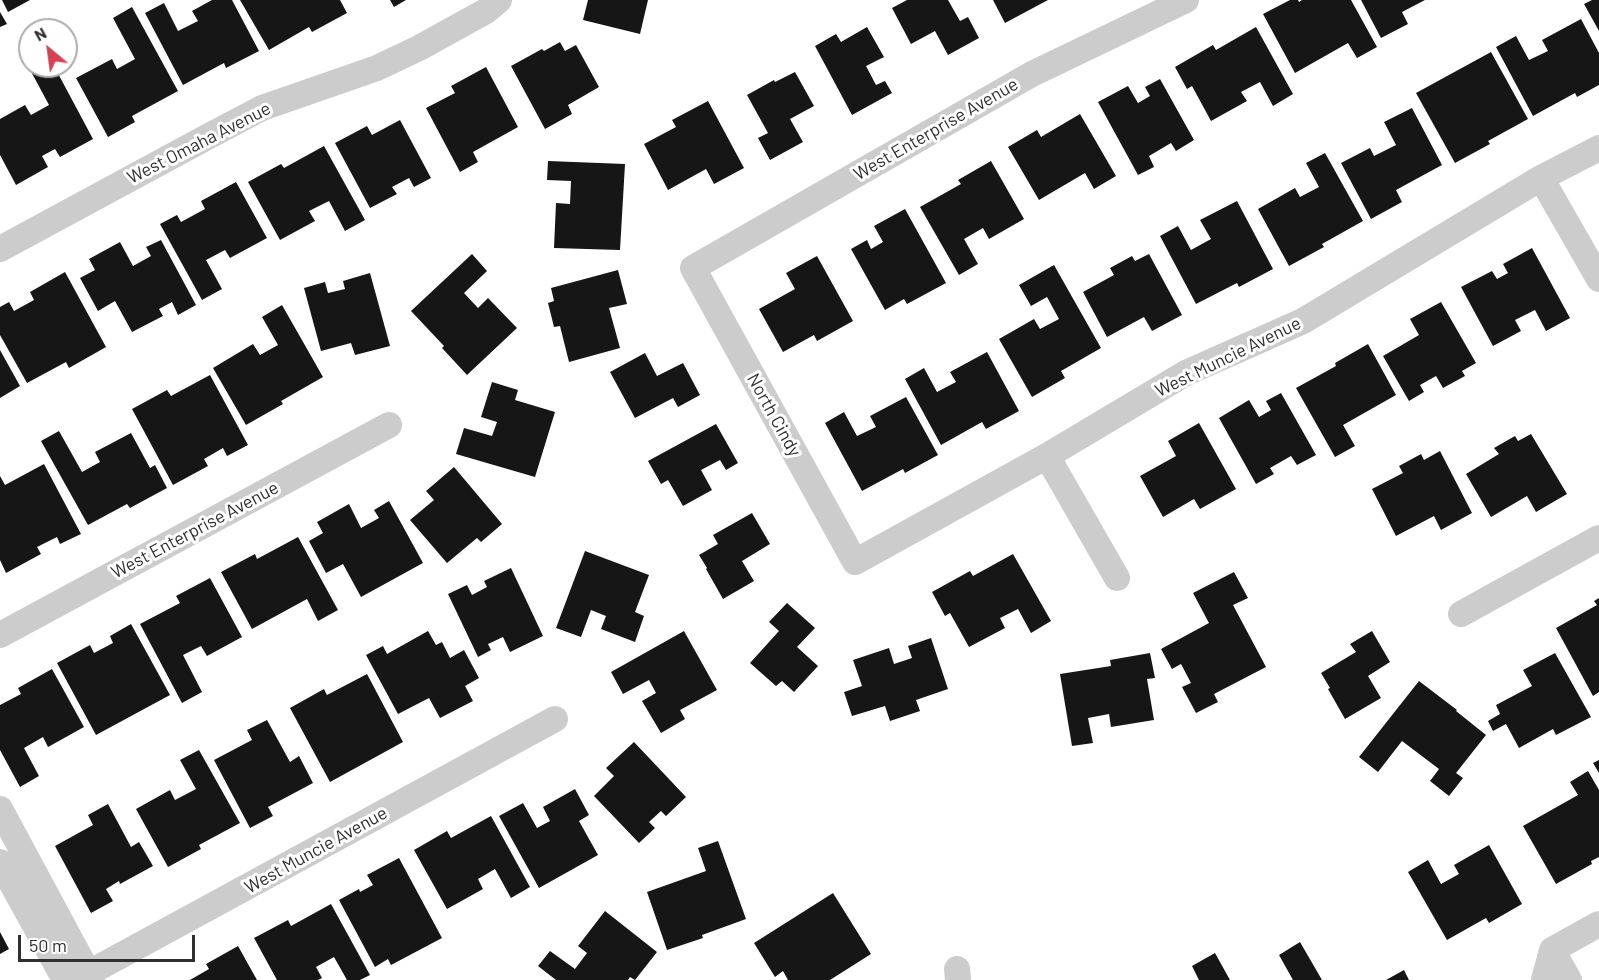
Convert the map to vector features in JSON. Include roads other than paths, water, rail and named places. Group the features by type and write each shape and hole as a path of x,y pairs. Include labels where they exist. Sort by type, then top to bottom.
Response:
{"street":[{"name":"West Omaha Avenue","path":"0,249 262,108 377,68 419,48 486,10 499,0"},
{"name":"West Enterprise Avenue","path":"693,268 1032,74 1186,0"},
{"name":"West Muncie Avenue","path":"855,562 1047,456 1186,373 1303,321 1541,178 1599,148"},
{"path":"1541,178 1599,279"},
{"name":"North Cindy","path":"693,268 855,562"},
{"name":"West Enterprise Avenue","path":"0,635 389,424"},
{"path":"1047,456 1117,578"},
{"path":"1461,614 1599,538"},
{"name":"West Muncie Avenue","path":"81,978 555,719"},
{"path":"0,809 81,978"},
{"path":"0,862 81,978"},
{"path":"1544,980 1552,950 1599,924"},
{"path":"1552,950 1569,980"}]}
